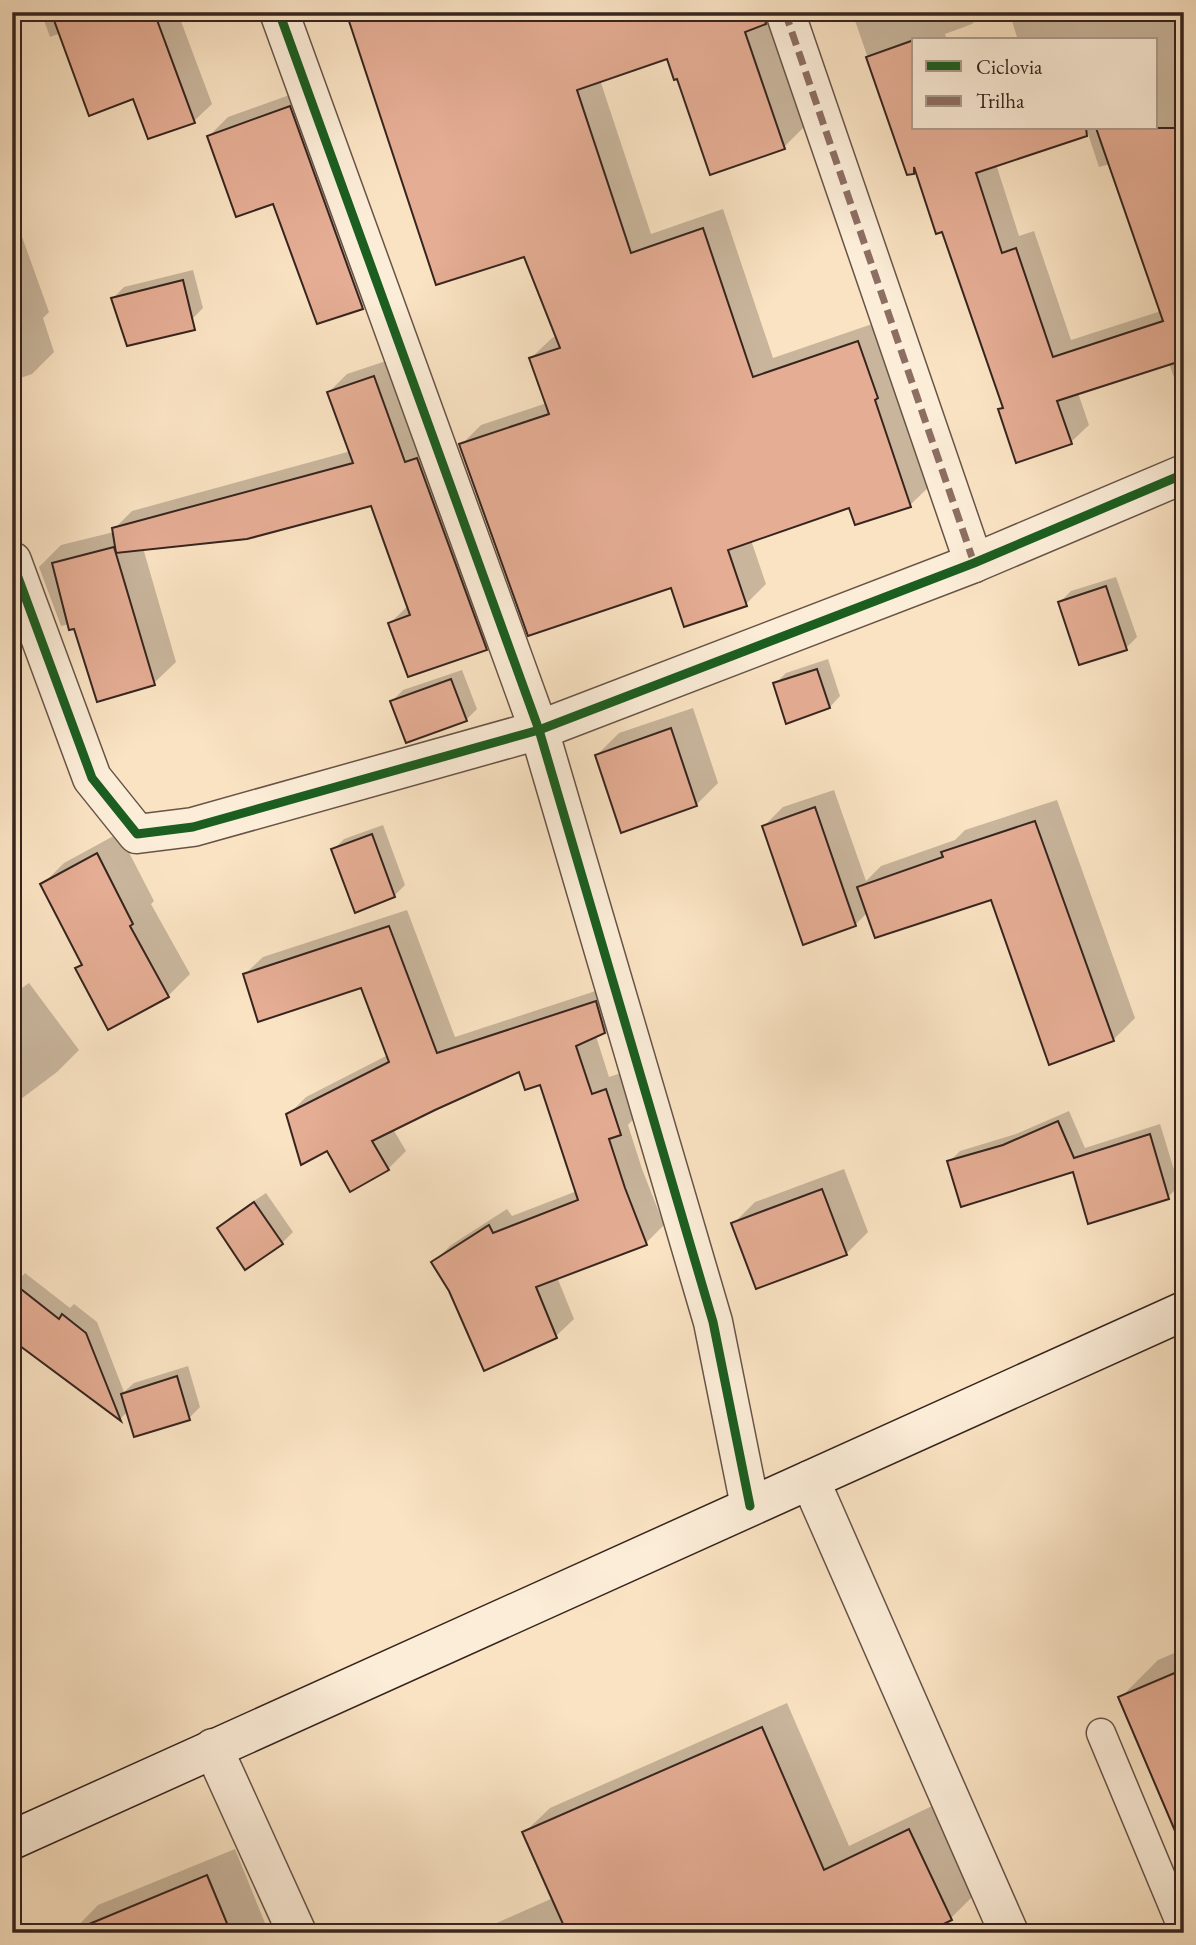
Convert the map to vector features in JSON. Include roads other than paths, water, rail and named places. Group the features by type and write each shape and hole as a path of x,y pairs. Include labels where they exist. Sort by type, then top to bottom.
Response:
{"street":[{"path":"279,12 539,730 713,1322 750,1506"},
{"path":"785,12 974,563"},
{"path":"12,561 92,778 137,834 193,827 539,730 974,563 1184,474"},
{"path":"12,1840 1184,1311"},
{"path":"810,1479 1009,1933"},
{"path":"213,1748 297,1933"}],"lane":[{"path":"1101,1733 1184,1932"}]}
